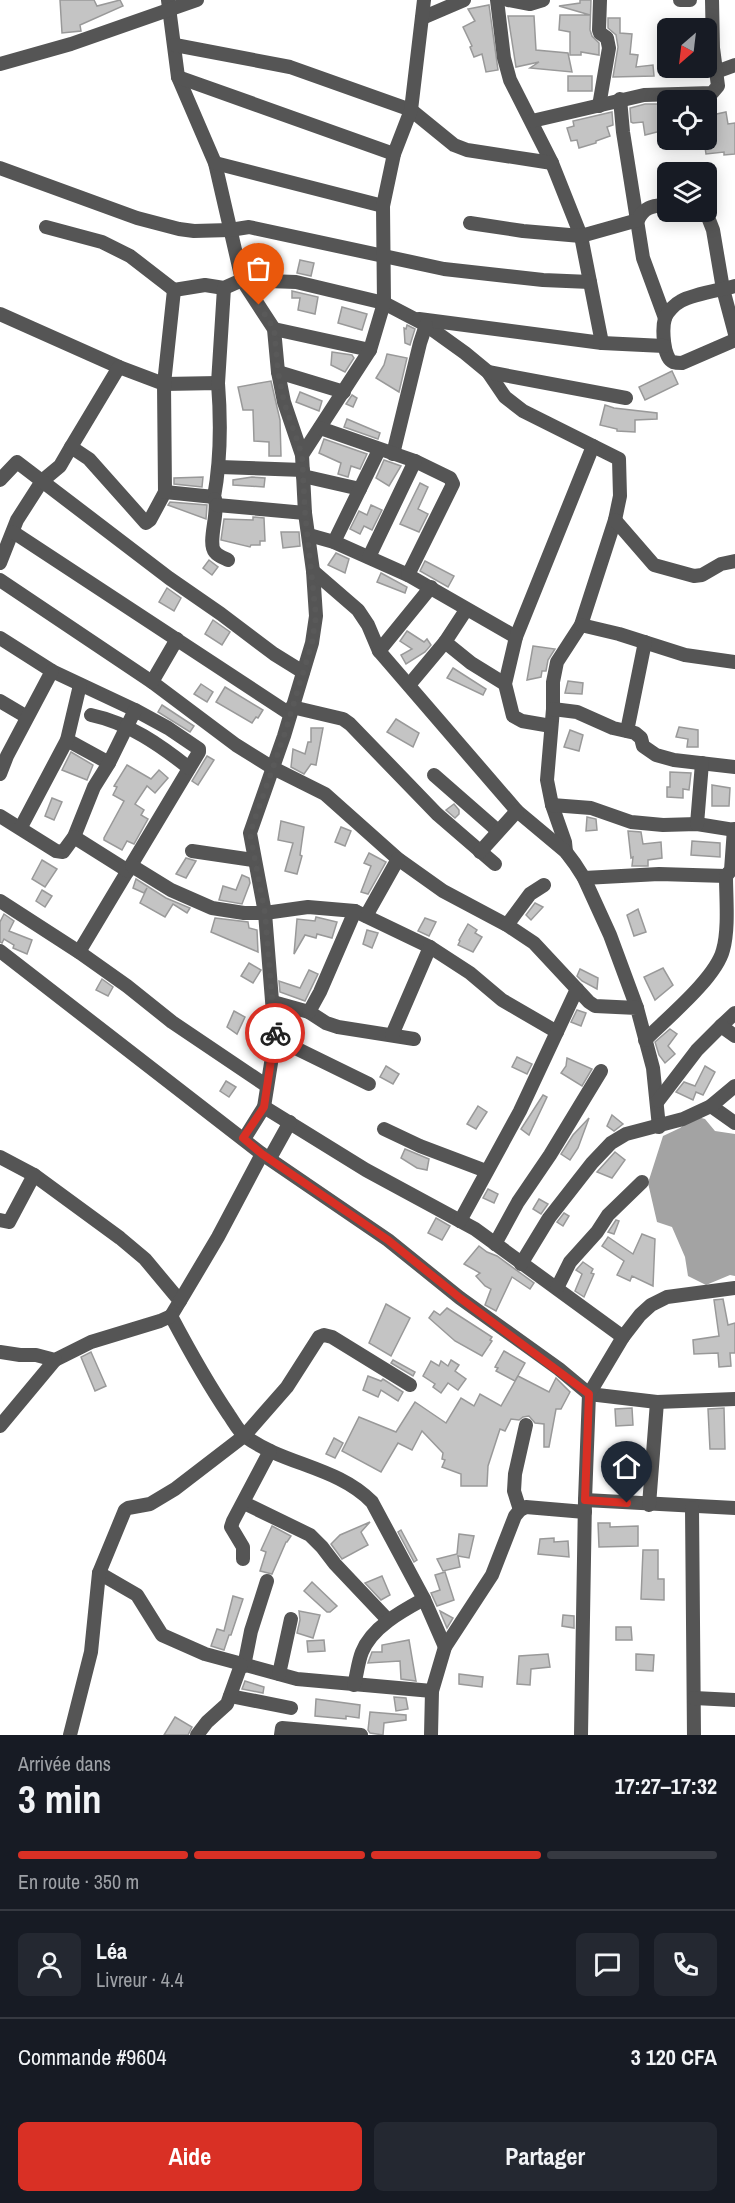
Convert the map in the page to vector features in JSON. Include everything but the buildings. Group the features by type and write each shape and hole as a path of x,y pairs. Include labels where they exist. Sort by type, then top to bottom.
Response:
{"street":[{"path":"0,64 71,44 169,5 197,0"},
{"path":"302,455 370,350 384,303 383,206 394,154 411,110 424,0"},
{"path":"422,18 464,0"},
{"path":"497,0 504,58 510,80 552,163 581,236 602,343"},
{"path":"508,0 530,4 543,0"},
{"path":"599,106 609,48 607,38 598,30 600,0"},
{"path":"680,0 690,0"},
{"path":"712,0 712,18"},
{"path":"169,5 178,77 215,163 242,280 274,329 278,372 284,402 302,455 305,513 316,616 312,643 250,833 253,860 265,913 275,1038 264,1107 243,1138"},
{"path":"175,45 291,67 411,110 454,145 467,150 552,163"},
{"path":"717,72 735,65"},
{"path":"178,77 394,154"},
{"path":"532,121 644,95 712,93 718,86 717,78"},
{"path":"621,99 623,132 643,258 665,318 664,346 671,362 682,363 735,340"},
{"path":"215,163 383,206"},
{"path":"0,168 137,218 179,229 230,230 249,227 384,257 484,275 590,282"},
{"path":"638,220 641,212 657,206"},
{"path":"470,222 523,231 581,236 638,220"},
{"path":"710,222 729,287 735,334"},
{"path":"46,227 102,242 130,256 174,290 205,285 224,288 242,280 296,282 384,303 426,325 488,372 505,397 523,411 619,459 620,496 615,520 581,625 557,662 553,682 547,780 566,852"},
{"path":"665,318 669,310 681,301 729,287"},
{"path":"224,288 218,383 219,467 212,546 216,554 228,560"},
{"path":"71,447 90,459 146,523 150,520 165,492 164,384 174,290"},
{"path":"0,314 164,384 218,383"},
{"path":"412,318 602,343 664,346"},
{"path":"334,542 360,489 386,452 426,325"},
{"path":"274,329 370,350"},
{"path":"0,563 17,520 42,481 60,466 120,367"},
{"path":"278,372 344,392"},
{"path":"488,372 626,398"},
{"path":"320,428 415,461 450,478 453,484 408,576"},
{"path":"551,726 522,722 513,716 505,684 516,637 593,446"},
{"path":"369,557 415,461"},
{"path":"0,480 17,462 169,578 274,654 303,672"},
{"path":"219,467 303,473 360,489"},
{"path":"165,492 305,513"},
{"path":"615,520 654,565 694,576 702,575 721,564 735,561"},
{"path":"13,532 291,710 343,719 437,814 495,864"},
{"path":"309,535 334,542 408,576 516,637"},
{"path":"313,571 358,610 368,625 379,651 517,811 566,852 584,878 610,935 637,1008 653,1068 659,1127"},
{"path":"0,580 152,682 236,745 273,768 325,794 398,859 443,891 507,925 534,943 582,996 595,1006 637,1008"},
{"path":"379,651 430,587"},
{"path":"409,685 445,642 466,610"},
{"path":"581,625 685,655 735,662"},
{"path":"0,638 52,671 135,710 197,746 199,752 79,952"},
{"path":"152,682 177,639"},
{"path":"445,642 471,663 505,684"},
{"path":"627,731 645,642"},
{"path":"0,774 3,755 52,671"},
{"path":"21,827 68,740 80,685"},
{"path":"0,701 27,717"},
{"path":"553,709 577,712 613,728 638,735 643,746 656,755 674,760 735,767"},
{"path":"0,816 60,853 63,852 74,837 94,787 109,763 135,710"},
{"path":"91,715 108,718 128,727 164,748 189,768"},
{"path":"68,740 109,763"},
{"path":"697,824 702,763"},
{"path":"434,775 498,831"},
{"path":"552,805 591,808 631,822 663,825 697,824 735,830 731,870 726,876 724,949 719,961 710,975 645,1040"},
{"path":"480,852 517,811"},
{"path":"74,837 204,906 244,913 265,913 308,907 361,914 430,947 470,973 502,1000 557,1032"},
{"path":"192,851 253,860"},
{"path":"309,1012 361,914 398,859"},
{"path":"584,878 659,874 726,876"},
{"path":"507,925 530,894 544,885"},
{"path":"0,901 79,952 160,1013 267,1086"},
{"path":"392,1035 430,947"},
{"path":"0,951 266,1156 388,1240 460,1298 589,1394 657,1402 735,1399"},
{"path":"460,1221 520,1111 578,989"},
{"path":"273,1002 309,1012 326,1023 338,1027 414,1039"},
{"path":"658,1101 697,1050 735,1013"},
{"path":"721,1026 735,1036"},
{"path":"275,1038 369,1084"},
{"path":"495,1244 518,1202 602,1071"},
{"path":"521,1264 549,1218 592,1163 611,1143 626,1134 683,1119 711,1106 735,1086"},
{"path":"711,1106 735,1123"},
{"path":"264,1107 366,1170 460,1221 623,1337"},
{"path":"0,1426 55,1360 91,1342 171,1316 266,1156 290,1122"},
{"path":"384,1129 486,1172"},
{"path":"0,1156 34,1175 134,1249 180,1301"},
{"path":"0,1220 9,1222 34,1175"},
{"path":"557,1288 570,1262 597,1232 608,1215 642,1182"},
{"path":"582,1735 580,1695 589,1394 623,1337 640,1315 658,1300 735,1288"},
{"path":"171,1316 214,1391 244,1436 270,1451 342,1480 363,1493 372,1502 424,1599 445,1647"},
{"path":"70,1735 91,1652 99,1573 125,1510 150,1504 175,1489 244,1436 287,1387 319,1337 324,1335 332,1337 410,1385"},
{"path":"0,1352 36,1355 55,1360"},
{"path":"649,1505 657,1402"},
{"path":"520,1510 514,1491 515,1474 526,1425"},
{"path":"243,1559 243,1546 231,1527 270,1451"},
{"path":"244,1503 310,1535 387,1620"},
{"path":"431,1735 432,1691 445,1647 492,1575 515,1516 520,1510 526,1507 649,1505 735,1508"},
{"path":"693,1508 694,1735"},
{"path":"99,1573 137,1595 162,1635 205,1654 297,1679 432,1691"},
{"path":"197,1735 207,1722 227,1704 243,1665 267,1581"},
{"path":"354,1685 365,1645 387,1620 424,1599"},
{"path":"279,1674 291,1619"},
{"path":"230,1696 291,1708"},
{"path":"694,1698 735,1700"},
{"path":"281,1735 282,1728 361,1735"}],"shaded area":[{"path":"694,1116 705,1119 715,1131 735,1134 735,1276 730,1275 706,1285 688,1276 685,1257 672,1227 657,1222 648,1183 663,1136 680,1128"}],"way so far":[{"path":"259,305 274,329 278,372 284,402 302,455 305,513 316,616 312,643 284,736 257,807 250,833 253,860 265,913 275,1033"}],"route":[{"path":"275,1033 264,1107 243,1138 262,1154 388,1240 460,1298 559,1369 589,1394 585,1500 627,1503"}]}
